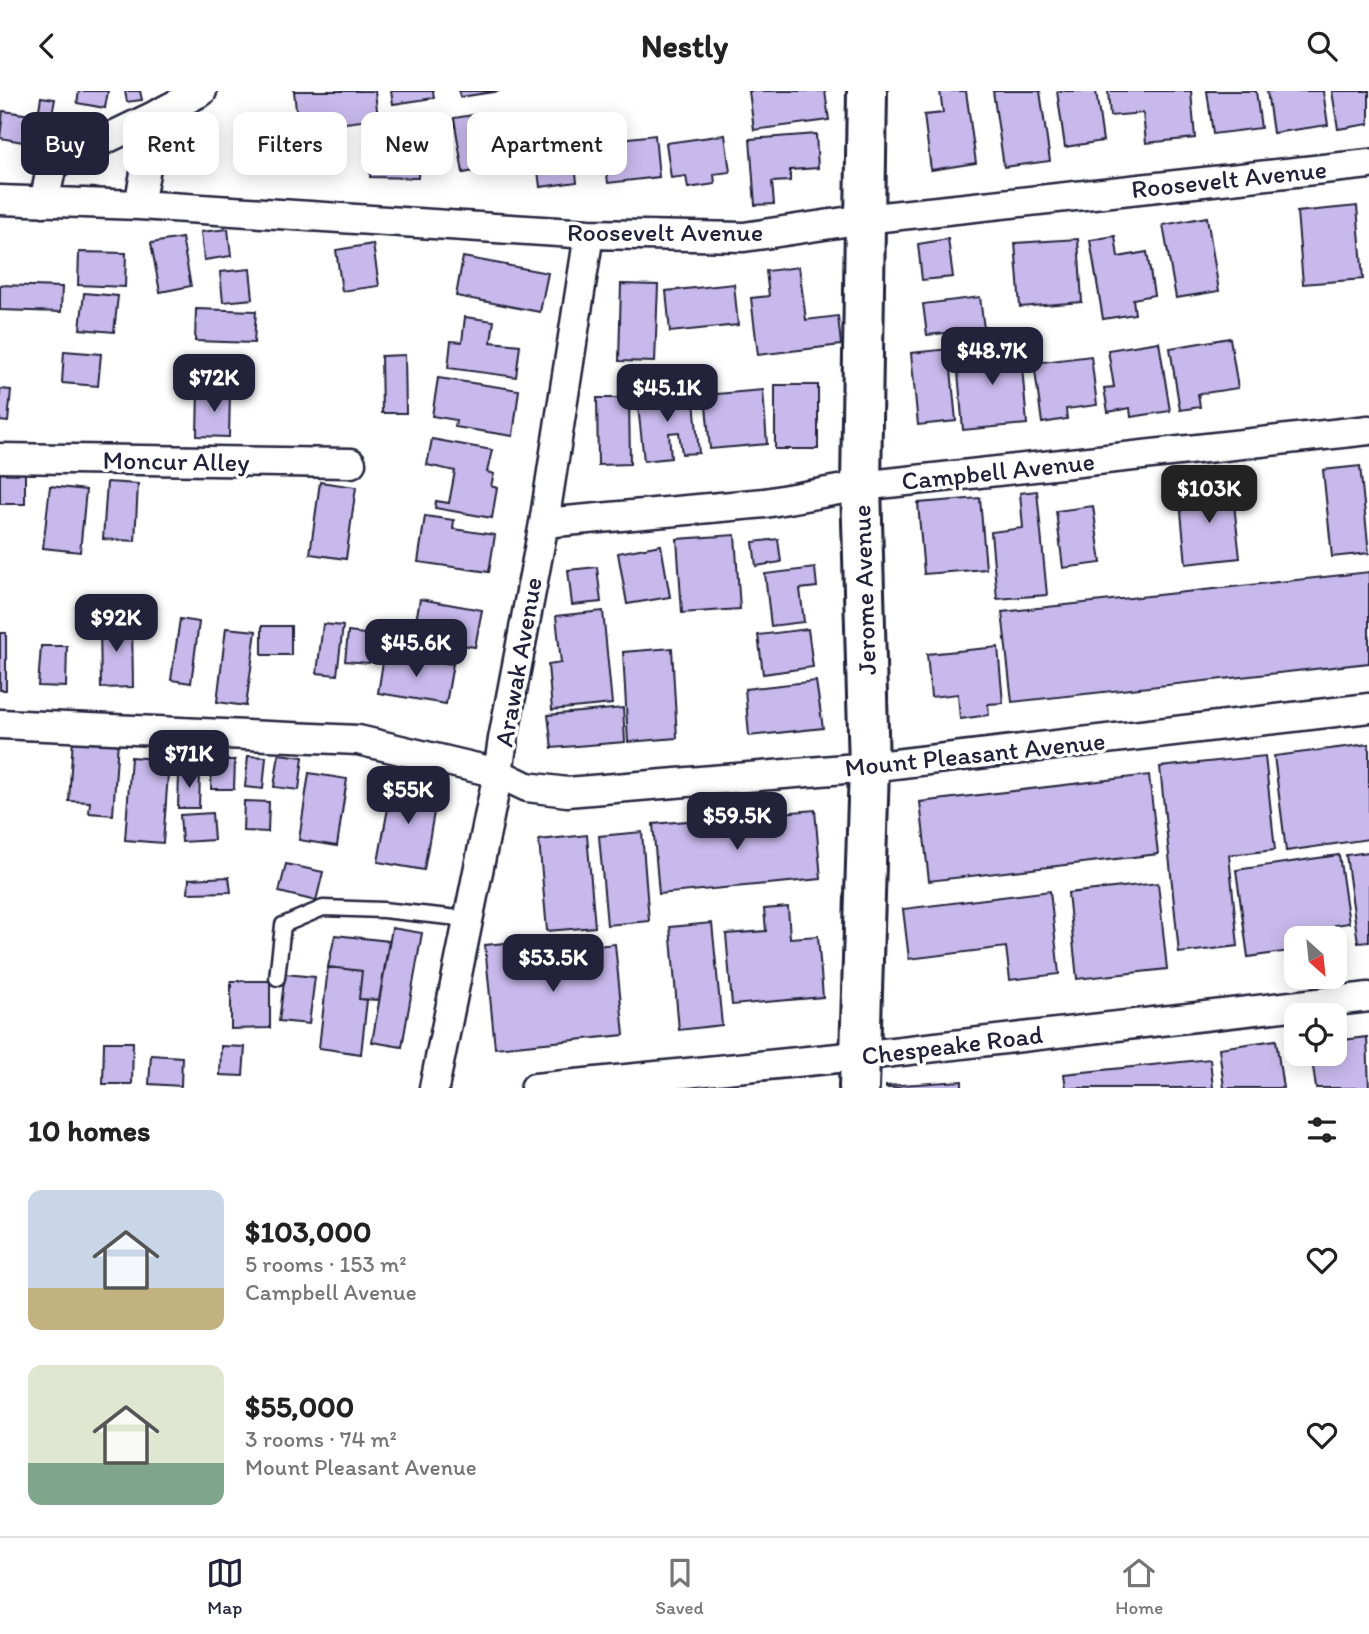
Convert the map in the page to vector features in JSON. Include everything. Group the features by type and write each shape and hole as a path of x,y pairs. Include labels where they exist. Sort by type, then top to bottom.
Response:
{"street":[{"path":"162,112 202,91"},
{"name":"Jerome Avenue","path":"858,1072 869,767 860,486 867,91"},
{"path":"44,202 52,165 123,131"},
{"name":"Roosevelt Avenue","path":"0,200 139,205 589,234 744,237 864,219 1369,164"},
{"path":"139,205 145,175"},
{"name":"Arawak Avenue","path":"434,1088 498,773 544,523 589,234"},
{"name":"Campbell Avenue","path":"544,523 765,503 860,486 1369,430"},
{"name":"Moncur Alley","path":"0,459 351,463"},
{"name":"Mount Pleasant Avenue","path":"0,724 358,740 498,773 527,787 567,792 869,767 1369,708"},
{"name":"Chespeake Road","path":"535,1088 858,1072 1369,997"}],"lane":[{"path":"277,978 283,925 323,908 383,910 468,919"}],"building":[{"path":"79,91 108,91 105,108 77,103"},
{"path":"125,91 140,91 142,100 127,102"},
{"path":"294,91 375,91 377,112 361,112 361,121 347,123 347,112 296,112"},
{"path":"391,91 433,91 434,98 393,104"},
{"path":"459,91 500,91 460,97"},
{"path":"749,91 825,91 829,120 754,130"},
{"path":"940,91 966,91 976,163 931,170 924,115 943,113"},
{"path":"993,91 1040,91 1050,161 1004,167"},
{"path":"1057,91 1096,91 1103,141 1065,147"},
{"path":"1108,91 1191,91 1195,138 1146,143 1143,113 1110,116"},
{"path":"1207,91 1256,91 1261,128 1213,134"},
{"path":"1267,91 1323,91 1328,125 1273,133"},
{"path":"1332,91 1369,91 1369,124 1338,129"},
{"path":"41,97 55,99 53,112 39,112"},
{"path":"3,111 21,114 21,142 0,138"},
{"path":"467,116 467,172 463,173 454,118"},
{"path":"816,134 818,168 790,170 790,181 772,182 774,204 755,205 750,139"},
{"path":"655,135 659,177 608,183 607,175 627,175 627,138"},
{"path":"725,135 730,172 714,174 715,184 688,188 686,176 671,178 666,143"},
{"path":"370,175 418,175 418,178"},
{"path":"539,175 576,175 577,182 540,187"},
{"path":"1357,206 1363,279 1303,284 1297,212"},
{"path":"1207,217 1219,291 1176,298 1163,225"},
{"path":"228,229 231,256 204,260 201,232"},
{"path":"1115,236 1118,257 1147,252 1154,295 1133,299 1135,314 1103,319 1090,240"},
{"path":"182,238 191,286 160,292 151,243"},
{"path":"948,239 953,277 922,280 918,244"},
{"path":"1078,239 1082,302 1020,307 1015,243"},
{"path":"373,244 379,286 342,291 336,250"},
{"path":"79,252 126,253 125,287 78,285"},
{"path":"463,257 548,273 540,312 456,296"},
{"path":"799,267 806,320 838,316 841,345 758,355 751,298 769,296 766,271"},
{"path":"250,269 253,299 223,302 220,272"},
{"path":"621,284 658,285 655,362 619,361"},
{"path":"734,284 738,325 670,332 666,291"},
{"path":"0,285 62,287 61,312 0,310"},
{"path":"84,293 118,296 114,332 80,329"},
{"path":"980,297 984,329 927,335 923,304"},
{"path":"196,309 256,311 254,343 195,341"},
{"path":"465,317 494,321 491,342 520,345 516,377 448,368 451,341 462,342"},
{"path":"1230,338 1238,388 1198,394 1200,407 1180,410 1170,348"},
{"path":"1159,342 1170,411 1131,417 1130,408 1108,412 1104,388 1114,387 1108,350"},
{"path":"1020,343 1027,424 963,430 956,349"},
{"path":"949,349 956,421 918,425 911,353"},
{"path":"64,351 101,354 98,386 62,383"},
{"path":"405,355 406,413 382,413 381,356"},
{"path":"1091,356 1097,405 1066,409 1067,419 1042,423 1034,363"},
{"path":"438,378 519,390 513,436 455,427 456,420 432,416"},
{"path":"775,385 818,385 818,449 775,449"},
{"path":"0,389 11,390 8,422 0,421"},
{"path":"763,390 767,444 710,449 705,395"},
{"path":"198,391 230,392 229,437 197,436"},
{"path":"693,391 699,453 682,454 679,432 669,433 671,458 644,461 637,397"},
{"path":"597,398 629,398 630,464 598,465"},
{"path":"432,439 492,450 487,472 494,474 491,486 497,488 492,518 435,508 436,501 449,503 455,471 427,465"},
{"path":"0,464 25,464 25,504 0,504"},
{"path":"1360,466 1369,553 1332,557 1323,470"},
{"path":"107,482 138,484 135,541 103,539"},
{"path":"320,482 356,487 346,559 310,554"},
{"path":"50,486 86,490 80,552 43,548"},
{"path":"1232,486 1240,558 1186,564 1179,491"},
{"path":"1037,491 1047,595 997,599 991,532 1023,528 1020,493"},
{"path":"980,498 986,569 924,574 918,503"},
{"path":"1093,506 1101,563 1063,568 1056,511"},
{"path":"425,516 454,520 453,529 495,535 489,572 418,562"},
{"path":"735,535 740,609 682,613 677,539"},
{"path":"778,539 781,562 756,566 753,542"},
{"path":"661,545 670,597 627,604 618,553"},
{"path":"597,567 601,602 572,605 568,570"},
{"path":"815,568 817,587 800,589 804,622 771,626 765,574"},
{"path":"1369,572 1369,663 1012,702 1002,612"},
{"path":"420,599 482,610 475,647 413,637"},
{"path":"603,611 612,704 552,710 548,665 561,663 556,616"},
{"path":"180,619 199,622 191,683 171,680"},
{"path":"132,620 133,687 101,688 100,621"},
{"path":"323,624 343,626 337,675 317,673"},
{"path":"262,626 291,626 291,655 262,655"},
{"path":"226,628 256,631 246,706 217,702"},
{"path":"808,629 813,667 763,674 758,635"},
{"path":"348,632 373,635 369,663 345,661"},
{"path":"0,633 6,633 6,690 0,690"},
{"path":"41,646 67,646 66,687 38,686"},
{"path":"998,647 1003,703 988,704 989,715 960,719 958,694 931,697 927,654"},
{"path":"672,648 677,738 628,742 623,652"},
{"path":"397,655 453,664 446,704 378,693 383,662 395,663"},
{"path":"816,681 823,728 749,736 745,689"},
{"path":"623,708 625,742 552,748 548,715"},
{"path":"73,738 118,740 113,815 89,813 90,802 69,801"},
{"path":"1369,744 1369,839 1286,851 1274,756"},
{"path":"279,754 303,757 299,790 274,787"},
{"path":"248,756 266,757 263,789 245,787"},
{"path":"1265,756 1275,850 1229,855 1238,946 1179,953 1160,767"},
{"path":"131,757 169,760 163,843 125,840"},
{"path":"212,760 235,760 234,789 211,789"},
{"path":"179,771 200,772 199,808 178,808"},
{"path":"309,773 347,779 337,846 299,840"},
{"path":"1149,775 1158,854 929,881 920,802"},
{"path":"393,781 438,789 424,870 378,862"},
{"path":"244,801 269,802 268,832 243,831"},
{"path":"815,810 821,879 659,894 653,824"},
{"path":"212,813 214,840 182,842 180,815"},
{"path":"642,832 649,921 607,925 599,836"},
{"path":"587,835 595,927 547,931 539,840"},
{"path":"1369,852 1369,942 1358,943 1346,855"},
{"path":"1339,855 1349,923 1335,926 1284,926 1284,952 1248,957 1236,870"},
{"path":"286,864 323,872 316,901 279,892"},
{"path":"229,877 231,892 188,893 189,879"},
{"path":"1158,883 1167,969 1077,979 1068,893"},
{"path":"1050,891 1059,974 1010,980 1006,947 909,959 903,909"},
{"path":"788,907 790,938 818,936 823,997 732,1005 726,934 766,931 764,909"},
{"path":"712,923 722,1025 679,1030 670,927"},
{"path":"392,928 422,933 402,1047 372,1042"},
{"path":"335,935 389,941 379,1000 359,999 362,971 328,967"},
{"path":"536,940 537,952 615,944 624,1035 495,1048 485,945"},
{"path":"328,967 362,971 359,999 367,1000 361,1054 319,1048"},
{"path":"285,974 315,977 309,1024 279,1021"},
{"path":"231,981 270,981 270,1028 231,1029"},
{"path":"1367,1037 1369,1088 1316,1088 1313,1066 1347,1066 1347,1040"},
{"path":"1276,1040 1283,1088 1224,1088 1219,1048"},
{"path":"104,1042 133,1042 132,1084 103,1084"},
{"path":"221,1046 245,1047 243,1076 220,1075"},
{"path":"151,1055 182,1057 181,1086 149,1084"},
{"path":"1210,1059 1213,1088 1066,1088 1064,1074"},
{"path":"962,1081 962,1088 886,1088 886,1086"}]}
